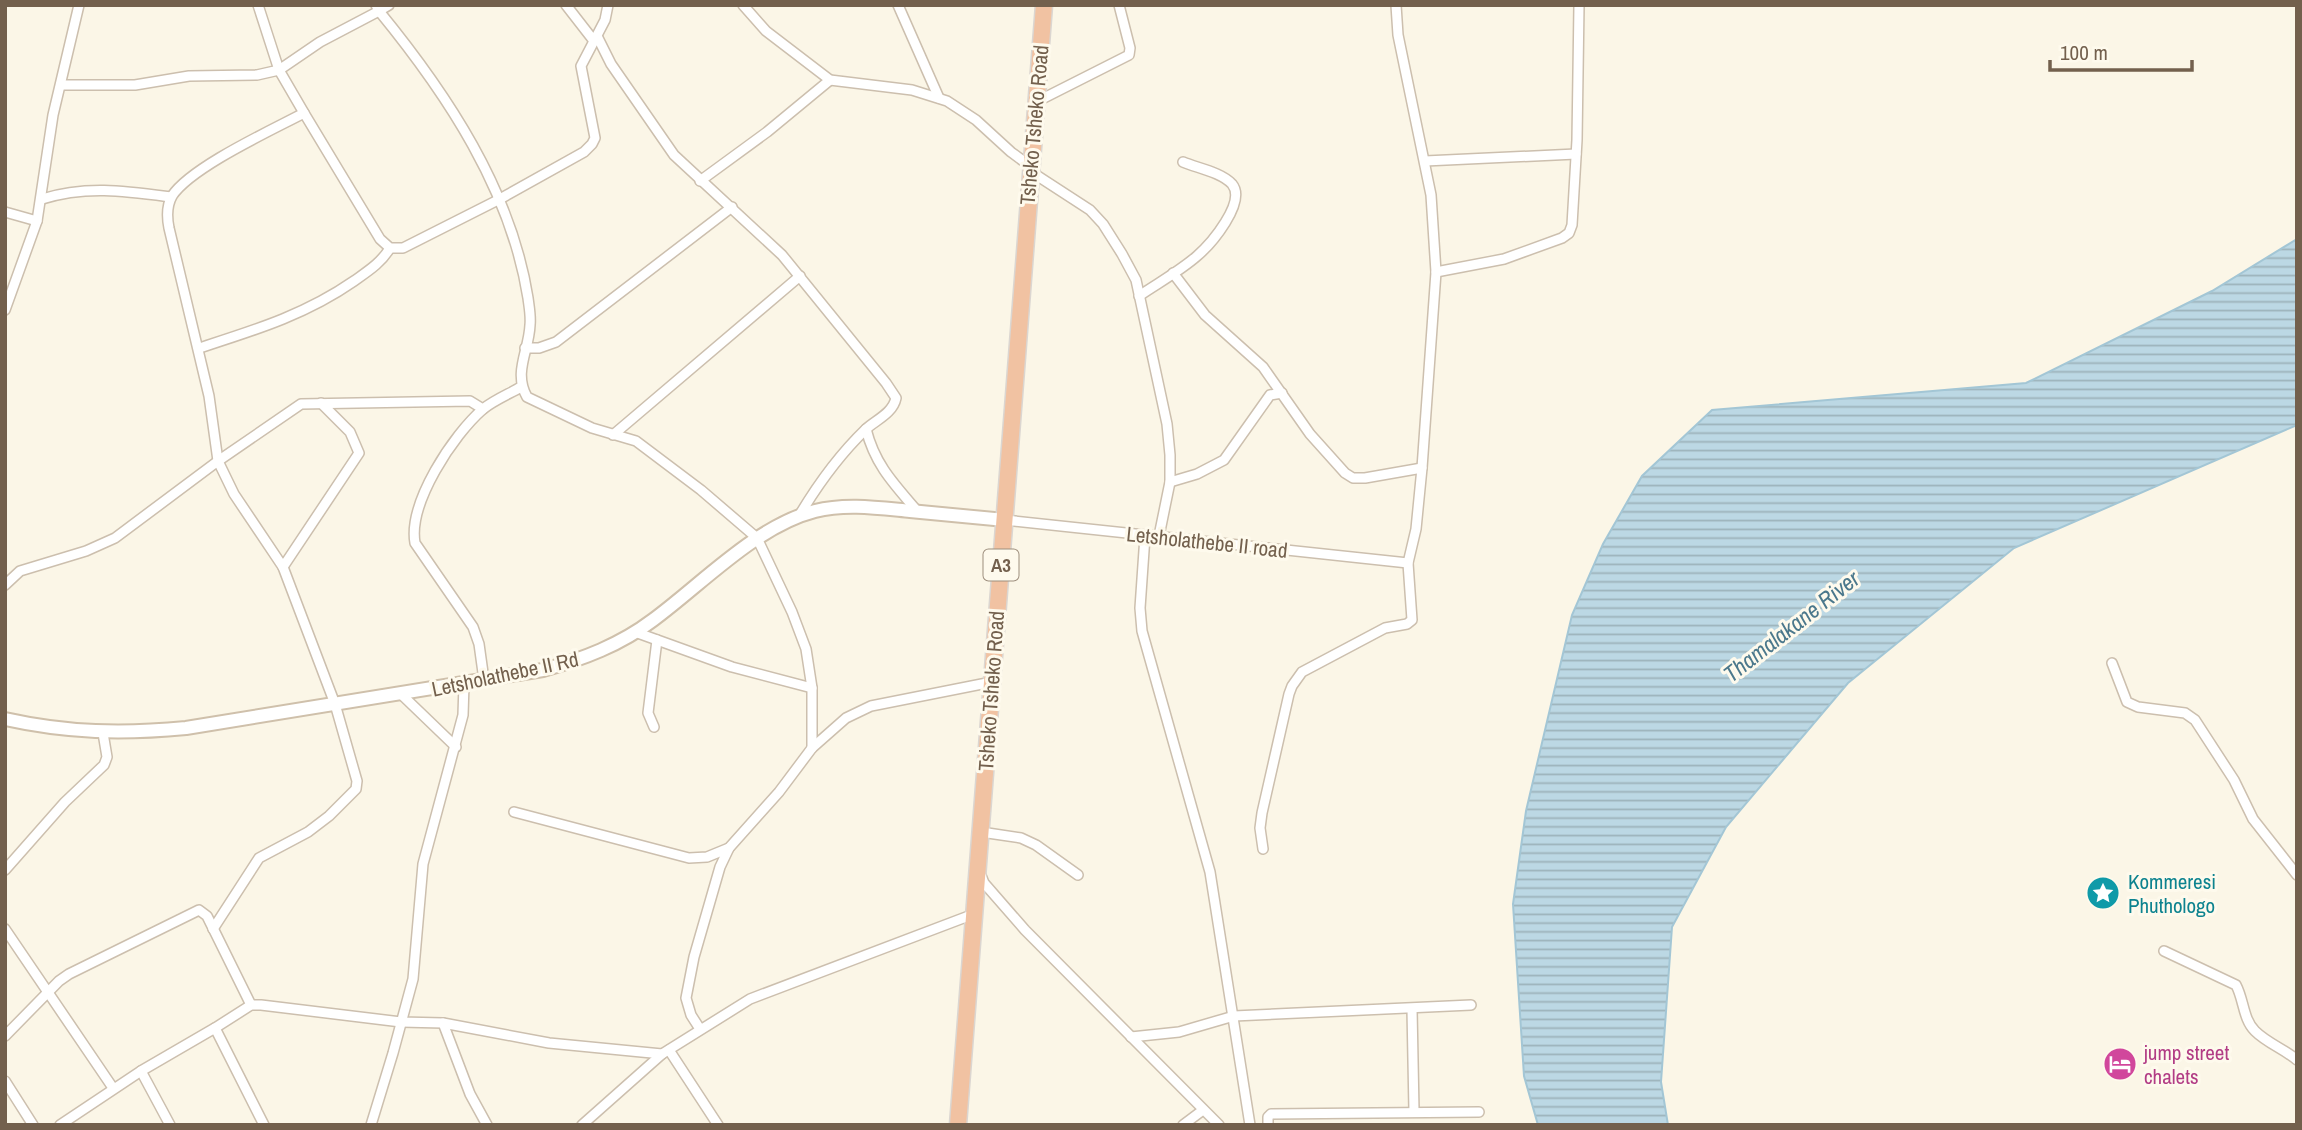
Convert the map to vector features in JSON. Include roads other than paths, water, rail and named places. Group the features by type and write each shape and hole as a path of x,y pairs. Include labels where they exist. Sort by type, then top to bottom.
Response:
{"highway":[{"name":"Tsheko Tsheko Road","path":"958,1125 1044,5"}],"street":[{"path":"5,310 37,221 48,145 79,5"},
{"path":"258,5 279,71 380,239 390,248 403,248 498,200 584,152 592,144 594,130 581,66 605,20 608,5"},
{"path":"61,85 135,85 189,76 257,75 279,71 320,42 378,8 389,5"},
{"path":"566,5 596,38 642,111 674,155 782,255 886,383 895,398 890,410 866,429 831,468 799,516"},
{"path":"743,5 766,31 830,80 912,90 939,99 976,120 1030,169 1079,201 1103,224 1129,267 1139,296 1167,424 1170,482 1159,536"},
{"path":"898,5 939,99"},
{"path":"1036,102 1129,55 1130,48 1119,5"},
{"path":"1262,849 1262,813 1292,686 1302,672 1363,639 1385,628 1410,623 1408,564 1416,529 1422,468 1436,272 1435,226 1425,161 1398,34 1396,5"},
{"path":"1436,272 1504,260 1568,235 1572,225 1576,154 1579,5"},
{"path":"378,8 416,58 470,140 498,200 522,266 528,299 530,325 521,364 521,387 527,397 536,403 592,428 627,437 645,446 757,538 799,627 806,649 811,688 812,748"},
{"path":"700,181 767,132 830,80"},
{"path":"214,929 259,858 308,832 346,801 356,789 357,781 335,704 283,567 234,494 218,461 199,348 167,221 171,197 186,183 219,159 304,113"},
{"path":"1425,161 1576,154"},
{"path":"1139,296 1198,256 1236,204 1236,190 1228,181 1183,162"},
{"path":"42,199 76,190 96,189 171,197"},
{"path":"525,348 539,348 556,342 732,207"},
{"path":"5,212 37,221"},
{"path":"199,348 288,318 312,307 376,265 390,248"},
{"path":"1173,273 1205,315 1263,366 1322,449 1345,473 1353,478 1365,478 1422,468"},
{"path":"613,435 800,276"},
{"path":"484,680 479,644 473,627 415,543 413,530 432,476 456,438 483,409 521,387"},
{"path":"1170,482 1197,474 1224,460 1270,395 1283,393"},
{"path":"5,584 20,572 86,551 115,538 297,406 321,403 470,401 483,409"},
{"path":"283,567 359,453 350,432 321,403"},
{"path":"866,429 882,470 918,512"},
{"name":"Letsholathebe II Rd","path":"5,719 62,730 103,733 186,728 543,670 597,653 635,632 757,538 816,510 862,506 1005,520"},
{"name":"Letsholathebe II road","path":"1005,520 1408,564"},
{"path":"1145,536 1140,608 1142,631 1210,872 1250,1125"},
{"path":"635,632 732,667 811,688"},
{"path":"654,727 648,713 657,640"},
{"path":"2112,663 2127,702 2138,707 2185,713 2195,720 2234,780 2253,819 2297,875"},
{"path":"700,1029 687,1005 688,984 720,867 729,848 779,792 812,748 846,718 871,706 992,682"},
{"path":"371,1125 415,969 416,922 423,863 456,747 465,707 464,684"},
{"path":"402,695 456,747"},
{"path":"5,870 65,802 104,765 107,757 103,733"},
{"path":"514,812 689,858 707,857 729,848"},
{"path":"981,832 1021,838 1036,845 1078,875"},
{"path":"979,869 984,883 997,900 1219,1125"},
{"path":"5,1036 59,981 79,968 200,910 214,929 251,1005"},
{"path":"582,1125 665,1052 750,999 974,914"},
{"path":"5,929 113,1088"},
{"path":"2164,951 2236,985 2246,1016 2254,1030 2297,1060"},
{"path":"60,1125 113,1088 251,1005 401,1022 443,1023 549,1043 665,1052 718,1125"},
{"path":"1131,1037 1179,1032 1234,1016 1471,1005"},
{"path":"1412,1009 1414,1111"},
{"path":"443,1023 472,1101 487,1125"},
{"path":"215,1027 264,1125"},
{"path":"141,1071 170,1125"},
{"path":"5,1081 33,1125"},
{"path":"1183,1125 1203,1110"},
{"path":"1268,1125 1268,1117 1271,1114 1479,1112"}],"water":[{"name":"Thamalakane River","path":"2297,239 2297,425 2014,548 1848,683 1726,827 1672,927 1661,1082 1668,1125 1538,1125 1524,1076 1513,904 1526,811 1572,615 1603,544 1642,476 1712,410 2026,383 2212,291"}],"place":[{"name":"Kommeresi Phuthologo","path":"2103,893"},
{"name":"jump street chalets","path":"2120,1064"}]}
